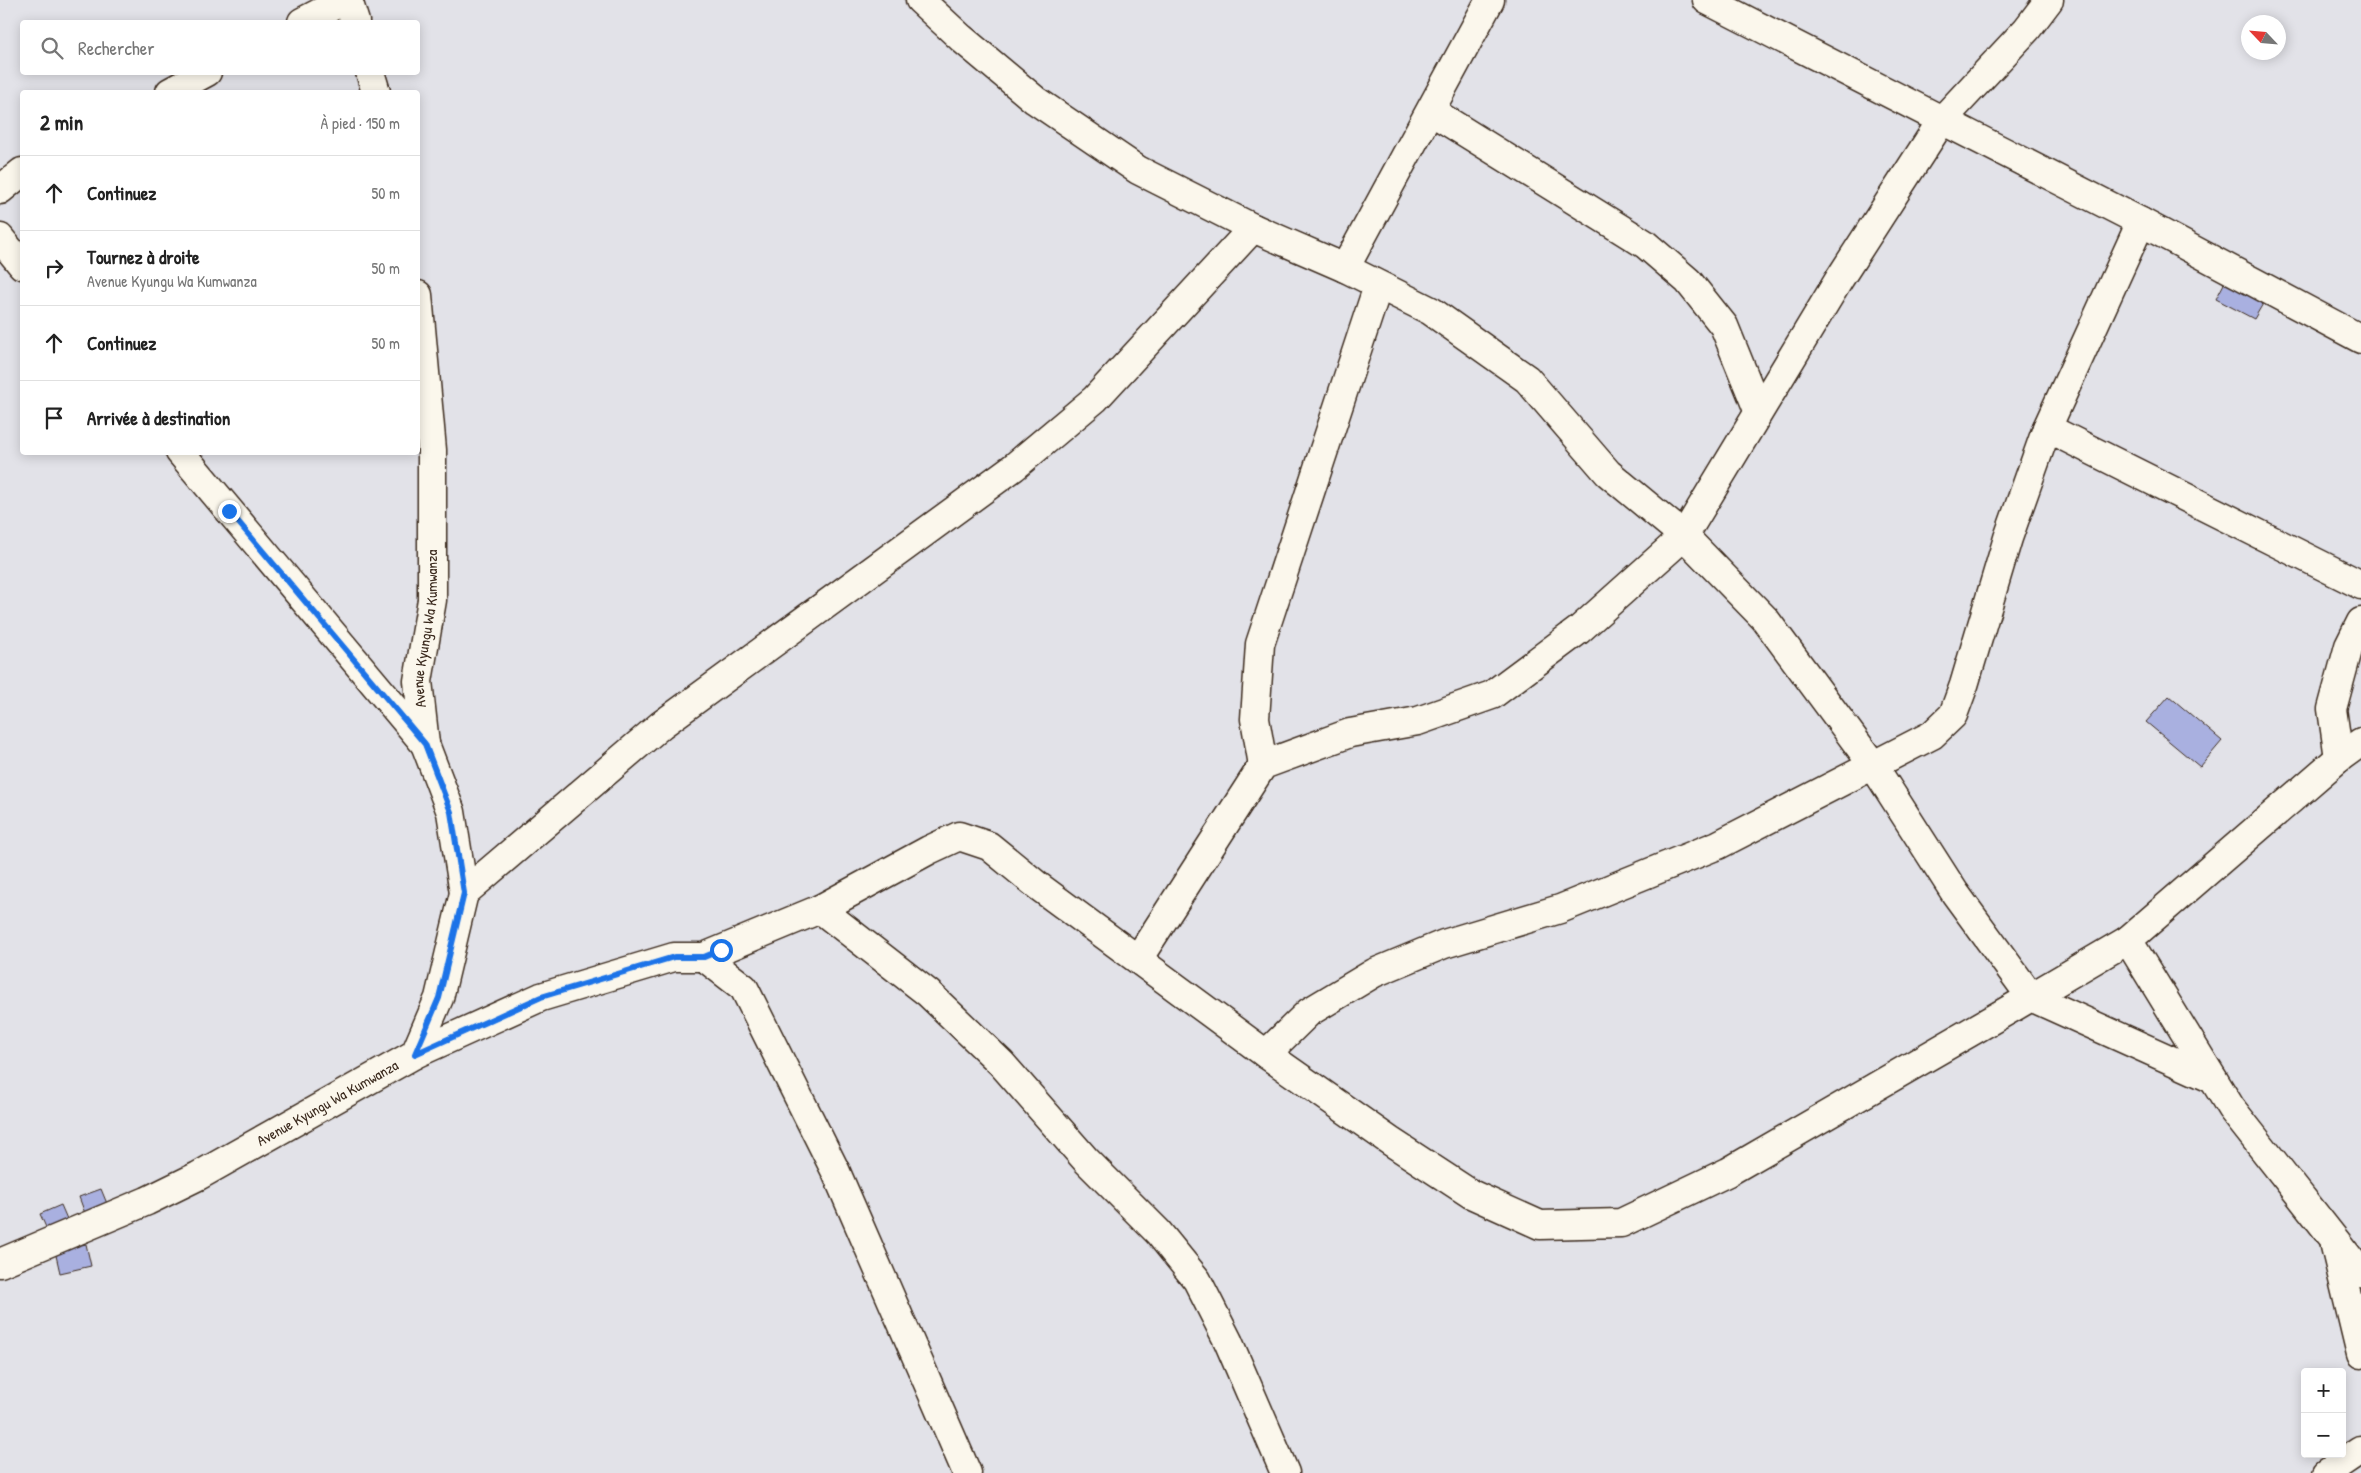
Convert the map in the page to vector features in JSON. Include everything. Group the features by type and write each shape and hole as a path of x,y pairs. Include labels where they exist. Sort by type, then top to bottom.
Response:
{"street":[{"path":"306,20 344,0"},
{"path":"348,0 354,20"},
{"path":"920,0 961,38 1050,111 1138,170 1253,228 1345,268 1431,311 1526,380 1608,473 1684,536 1765,619 1873,765 1955,893 2030,997 2213,1079"},
{"path":"1345,268 1490,0"},
{"path":"1707,0 2141,222 2361,339"},
{"path":"1138,959 1263,765 1350,733 1418,721 1492,694 1579,630 1684,536 1758,410 1942,120 2027,29 2049,0"},
{"path":"174,90 202,75"},
{"path":"371,75 375,90"},
{"path":"1431,111 1645,244 1688,281 1724,326 1758,410"},
{"path":"0,190 20,174"},
{"path":"1266,1054 1309,1012 1374,973 1444,944 1560,908 1718,845 1932,735 1953,715 1964,685 2008,538 2047,428 2141,222"},
{"path":"464,893 662,725 1014,467 1096,399 1253,228"},
{"path":"0,238 20,262"},
{"path":"1263,765 1255,719 1260,644 1378,286"},
{"name":"Avenue Kyungu Wa Kumwanza","path":"0,1262 147,1201 198,1176 415,1054 439,998 464,893 451,812 425,744 418,681 432,600 432,450 420,318"},
{"path":"2047,428 2361,585"},
{"path":"183,455 425,744"},
{"path":"2339,758 2332,708 2348,646 2361,622"},
{"path":"415,1054 541,997 674,957 704,957 820,909 929,850 959,836 989,846 1038,886 1266,1054 1390,1141 1471,1194 1540,1225 1621,1222 1728,1172 2128,940 2339,758 2361,742"},
{"path":"820,909 928,993 1001,1063 1086,1160 1169,1246 1197,1280 1228,1341 1285,1473"},
{"path":"2128,940 2231,1108 2361,1273"},
{"path":"704,957 744,988 836,1172 967,1473"},
{"path":"2332,1234 2361,1354"},
{"path":"2327,1473 2361,1450"}],"building":[{"path":"2226,280 2264,302 2254,319 2216,299"},
{"path":"2169,696 2222,741 2200,767 2146,722"},
{"path":"101,1189 108,1206 86,1216 79,1197"},
{"path":"61,1205 70,1226 49,1234 40,1214"},
{"path":"86,1244 91,1266 60,1273 55,1251"}],"route":[{"path":"229,511 425,744 451,812 464,893 439,998 415,1054 541,997 674,957 704,957 721,950"}]}
